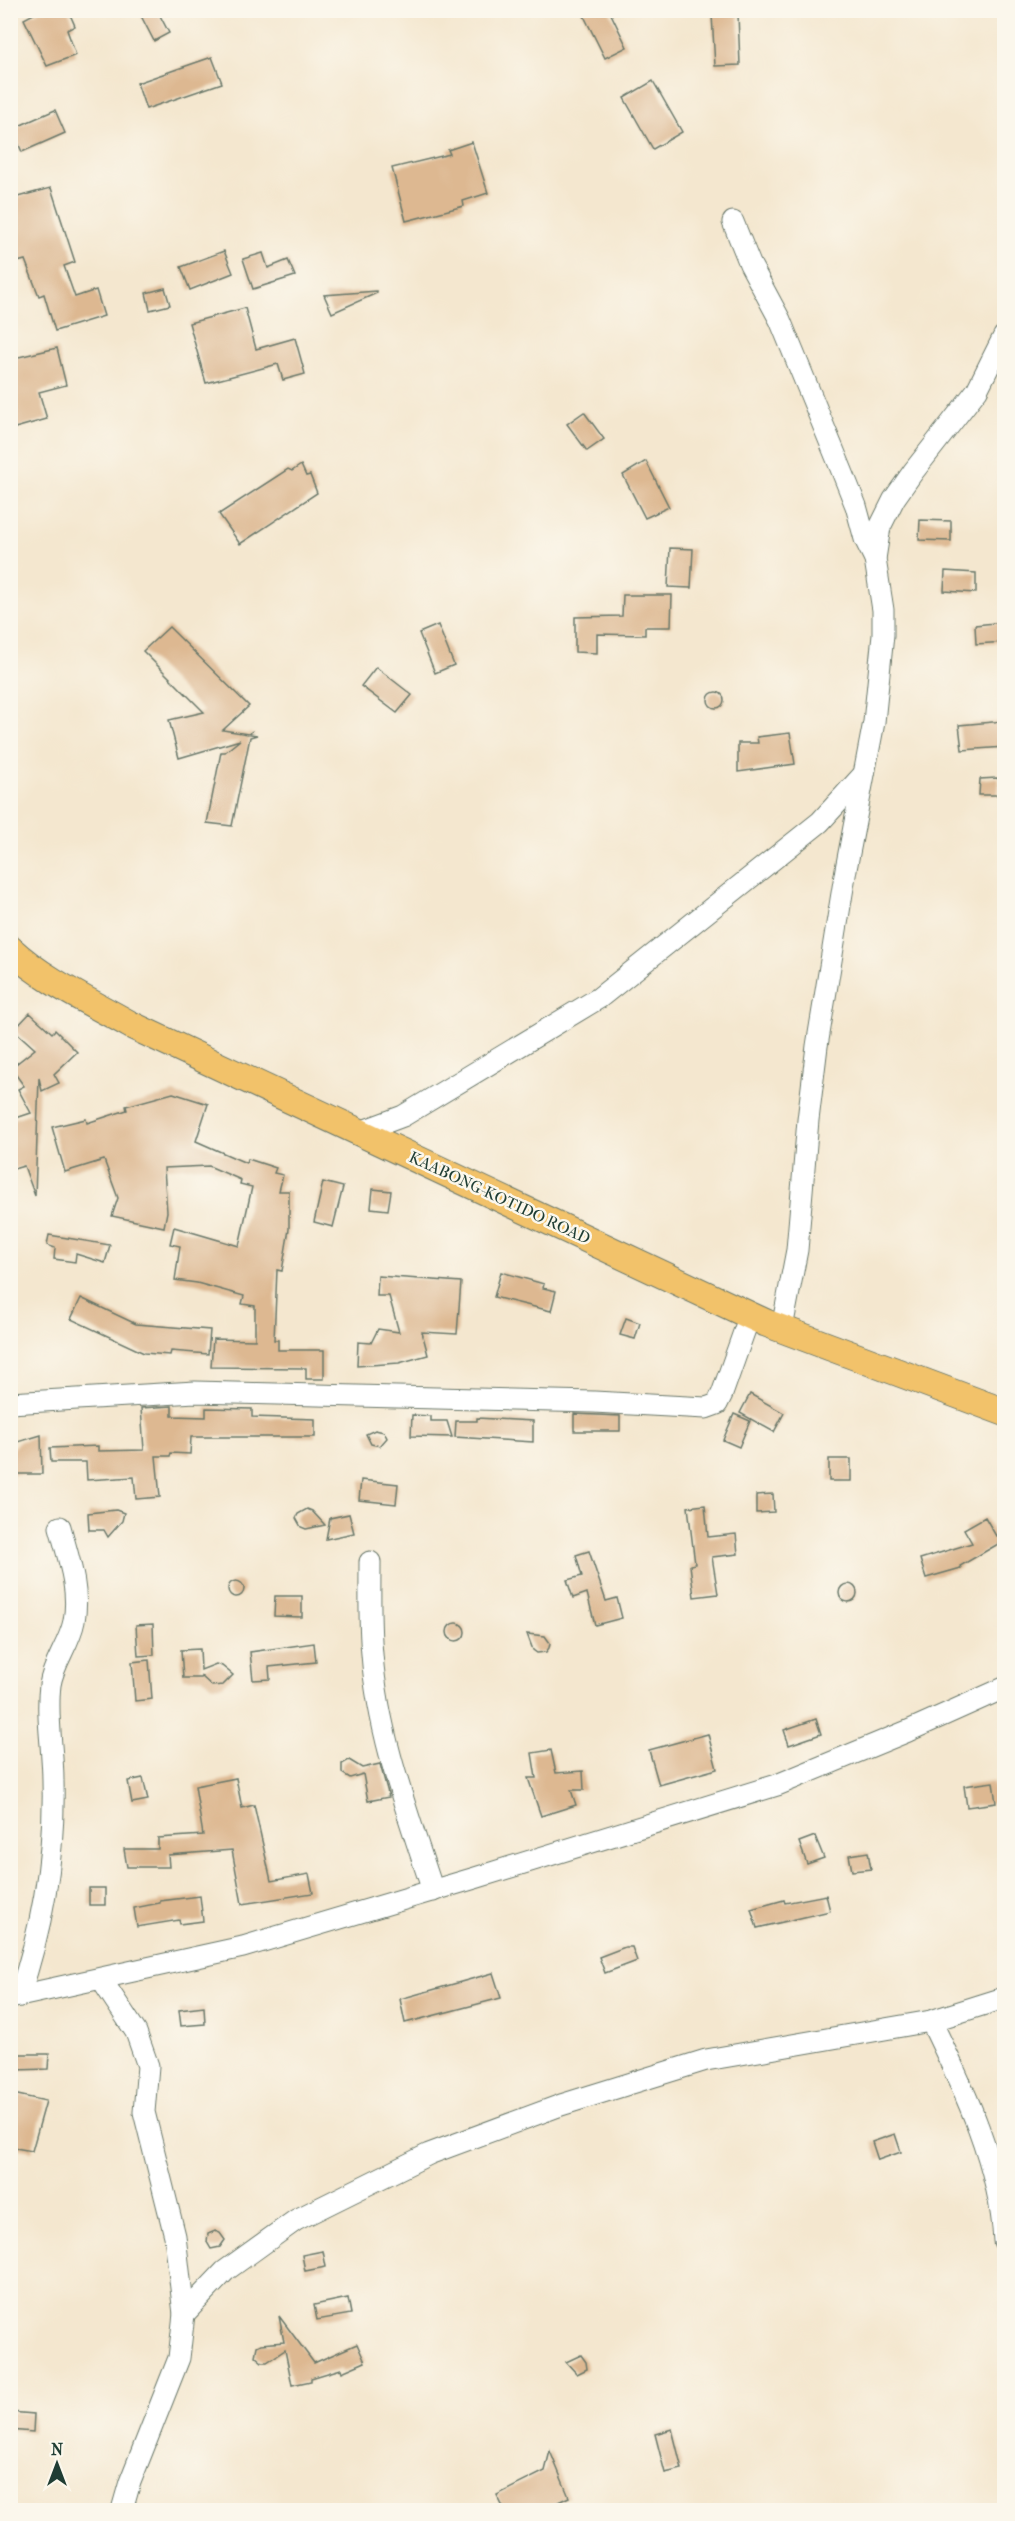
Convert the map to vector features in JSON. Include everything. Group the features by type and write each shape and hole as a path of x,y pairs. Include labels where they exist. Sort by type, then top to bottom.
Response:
{"main road":[{"name":"KAABONG-KOTIDO ROAD","path":"10,950 70,990 131,1025 766,1323 1005,1412"}],"street":[{"path":"733,222 750,264 780,320 856,506 865,539 875,559 883,610 883,635 874,722 846,869 817,1046 797,1250 782,1328"},
{"path":"875,559 880,527 894,500 977,390 1005,336"},
{"path":"360,1132 403,1116 599,998 820,822 864,774"},
{"path":"10,1403 195,1392 594,1402 706,1408 717,1404 722,1394 750,1315"},
{"path":"15,1997 35,1949 53,1833 53,1778 49,1715 51,1683 74,1622 76,1591 60,1527"},
{"path":"370,1562 372,1656 383,1725 402,1799 434,1890"},
{"path":"15,1997 243,1947 777,1785 1005,1688"},
{"path":"100,1979 136,2032 147,2066 144,2112 175,2236 184,2314 179,2358 130,2482 123,2511"},
{"path":"184,2314 225,2271 296,2220 429,2154 561,2105 706,2060 931,2021 1005,1998"},
{"path":"931,2021 951,2062 977,2126 996,2186 1005,2241"}],"building":[{"path":"41,10 68,10 75,26 67,30 76,55 47,66 24,19"},
{"path":"138,10 157,10 169,33 154,41"},
{"path":"581,10 609,10 627,47 605,58"},
{"path":"738,14 740,65 715,66 712,15"},
{"path":"212,57 222,83 146,109 137,83"},
{"path":"653,81 682,132 653,149 624,98"},
{"path":"55,110 65,133 22,152 12,129"},
{"path":"472,142 488,193 463,201 464,206 406,221 392,168 450,154 448,150"},
{"path":"51,188 75,262 64,266 75,297 96,290 104,316 55,331 44,294 39,296 25,260 10,264 10,199"},
{"path":"224,251 233,273 190,290 181,267"},
{"path":"263,253 268,268 288,260 295,276 253,289 243,259"},
{"path":"165,288 170,305 150,310 146,293"},
{"path":"377,291 332,313 324,295"},
{"path":"245,308 256,349 295,338 305,374 283,380 278,364 206,383 189,323"},
{"path":"57,348 66,385 39,392 47,419 15,428 10,411 10,359"},
{"path":"584,412 604,439 587,451 567,424"},
{"path":"646,461 669,507 645,518 623,475"},
{"path":"301,465 306,476 310,475 317,493 240,544 219,514 288,469 292,471"},
{"path":"920,520 951,521 951,541 919,540"},
{"path":"670,548 693,549 691,588 668,587"},
{"path":"945,571 976,573 976,593 944,591"},
{"path":"623,595 672,595 671,627 645,627 645,635 597,634 597,653 575,652 575,617 622,616"},
{"path":"1005,622 1005,642 976,644 975,625"},
{"path":"438,625 454,665 435,673 419,633"},
{"path":"169,627 249,706 223,730 248,734 251,732 250,734 257,735 250,737 232,826 207,823 221,752 225,752 240,740 179,758 169,720 204,712 143,651"},
{"path":"376,667 412,695 397,713 361,686"},
{"path":"713,692 719,692 724,700 722,706 713,708 708,703 708,697"},
{"path":"1004,721 1005,747 962,750 959,725"},
{"path":"790,733 795,764 738,772 738,743 758,743 757,737"},
{"path":"997,778 999,780 998,795 979,795 980,779"},
{"path":"30,1013 52,1033 55,1030 77,1052 54,1074 59,1083 42,1091 39,1078 35,1196 24,1166 10,1170 10,1120 31,1113 18,1089 24,1086 11,1068 35,1049 14,1030"},
{"path":"173,1093 208,1104 196,1141 246,1163 248,1159 276,1168 274,1173 283,1175 279,1191 289,1191 289,1229 282,1271 277,1270 274,1340 278,1340 278,1350 324,1350 324,1379 306,1379 306,1368 211,1367 213,1339 255,1340 255,1306 242,1304 244,1296 197,1283 175,1280 180,1246 170,1244 174,1227 239,1246 252,1187 240,1184 241,1180 209,1166 164,1168 167,1212 164,1227 112,1216 118,1198 104,1160 65,1172 52,1127 86,1119 87,1123 127,1110 126,1106"},
{"path":"323,1182 343,1187 333,1227 314,1222"},
{"path":"373,1189 391,1191 388,1210 371,1208"},
{"path":"49,1235 110,1245 105,1263 76,1254 75,1262 54,1259 55,1248 47,1245"},
{"path":"501,1272 544,1284 543,1288 556,1291 551,1311 494,1297"},
{"path":"378,1276 461,1282 457,1334 422,1332 428,1355 399,1363 357,1366 358,1342 371,1343 378,1329 399,1332 389,1296 377,1296"},
{"path":"81,1298 136,1324 210,1330 208,1354 171,1351 170,1355 144,1353 71,1319"},
{"path":"626,1318 640,1323 635,1339 620,1335"},
{"path":"750,1394 784,1413 774,1432 740,1413"},
{"path":"172,1406 172,1416 206,1417 206,1408 252,1409 252,1417 315,1419 315,1437 191,1437 190,1454 171,1453 170,1456 156,1456 160,1497 136,1499 134,1477 87,1480 86,1462 51,1462 50,1448 98,1446 98,1451 144,1450 141,1408"},
{"path":"574,1414 620,1416 620,1431 574,1431"},
{"path":"734,1414 750,1421 739,1447 723,1440"},
{"path":"412,1415 431,1416 431,1421 447,1421 452,1437 411,1436"},
{"path":"477,1418 533,1421 533,1442 455,1437 456,1421 477,1421"},
{"path":"375,1430 384,1432 387,1438 380,1446 371,1444 366,1434"},
{"path":"41,1435 42,1474 10,1474 10,1452 18,1442"},
{"path":"829,1459 851,1459 851,1481 829,1481"},
{"path":"361,1480 398,1484 396,1504 359,1500"},
{"path":"773,1494 774,1512 756,1513 756,1495"},
{"path":"705,1505 708,1537 736,1534 738,1554 712,1557 718,1594 694,1597 690,1565 695,1564 688,1507"},
{"path":"307,1509 312,1511 325,1525 306,1529 301,1527 296,1518 298,1514"},
{"path":"116,1510 124,1513 122,1521 108,1537 104,1530 89,1530 88,1513"},
{"path":"349,1514 354,1533 326,1539 330,1518"},
{"path":"985,1517 996,1536 1004,1533 1005,1540 960,1566 961,1568 926,1578 920,1559 972,1543 964,1529"},
{"path":"589,1551 606,1601 617,1598 622,1618 595,1625 587,1593 573,1598 567,1580 582,1576 576,1555"},
{"path":"233,1581 239,1581 244,1589 242,1595 233,1597 228,1592 228,1586"},
{"path":"848,1584 854,1587 857,1593 854,1599 848,1602 842,1599 839,1593 842,1587"},
{"path":"275,1596 302,1596 302,1617 274,1616"},
{"path":"456,1623 462,1626 465,1632 462,1638 456,1641 450,1638 447,1632 450,1626"},
{"path":"153,1624 154,1655 138,1656 136,1625"},
{"path":"527,1634 545,1636 550,1643 546,1652 537,1653 533,1650"},
{"path":"314,1643 316,1662 269,1667 270,1679 253,1680 250,1652"},
{"path":"200,1649 201,1670 216,1664 233,1675 223,1685 212,1686 201,1676 201,1678 183,1678 181,1650"},
{"path":"149,1660 152,1699 135,1701 132,1662"},
{"path":"816,1719 821,1734 789,1745 784,1730"},
{"path":"708,1734 717,1769 659,1785 649,1750"},
{"path":"551,1750 556,1773 583,1771 584,1790 571,1790 576,1805 541,1816 528,1778 536,1778 532,1753"},
{"path":"349,1760 362,1768 380,1764 389,1797 368,1801 363,1774 350,1778 342,1773 342,1764"},
{"path":"143,1778 148,1800 132,1803 128,1781"},
{"path":"236,1778 242,1808 254,1805 271,1881 309,1874 313,1893 242,1904 232,1850 168,1855 169,1867 127,1867 124,1849 158,1849 158,1838 203,1835 195,1786"},
{"path":"993,1782 996,1803 967,1807 964,1786"},
{"path":"815,1836 824,1858 807,1864 799,1842"},
{"path":"868,1852 871,1869 852,1871 849,1855"},
{"path":"89,1888 105,1888 105,1905 89,1905"},
{"path":"826,1895 830,1911 757,1928 751,1909 784,1900 785,1903"},
{"path":"200,1896 203,1921 180,1924 179,1920 137,1927 134,1908 160,1903 160,1901"},
{"path":"625,1947 632,1947 637,1961 605,1973 599,1957"},
{"path":"493,1973 501,1998 405,2023 400,1999"},
{"path":"204,2007 205,2024 181,2026 179,2010"},
{"path":"16,2054 49,2054 48,2069 15,2070"},
{"path":"13,2094 46,2101 32,2151 10,2147 10,2103"},
{"path":"895,2134 901,2152 878,2160 872,2142"},
{"path":"215,2231 220,2233 225,2240 220,2247 211,2249 207,2242 208,2234"},
{"path":"323,2251 326,2267 305,2271 302,2255"},
{"path":"348,2298 351,2314 317,2320 314,2305"},
{"path":"279,2316 314,2363 357,2344 365,2362 342,2372 341,2369 311,2378 311,2381 292,2385 285,2350 267,2362 262,2362 255,2356 257,2346 261,2344 284,2342"},
{"path":"581,2355 586,2362 587,2369 577,2374 566,2362"},
{"path":"10,2412 34,2414 33,2432 10,2430"},
{"path":"672,2429 682,2469 665,2473 655,2434"},
{"path":"550,2451 569,2497 539,2511 505,2511 497,2495 545,2471"}]}
